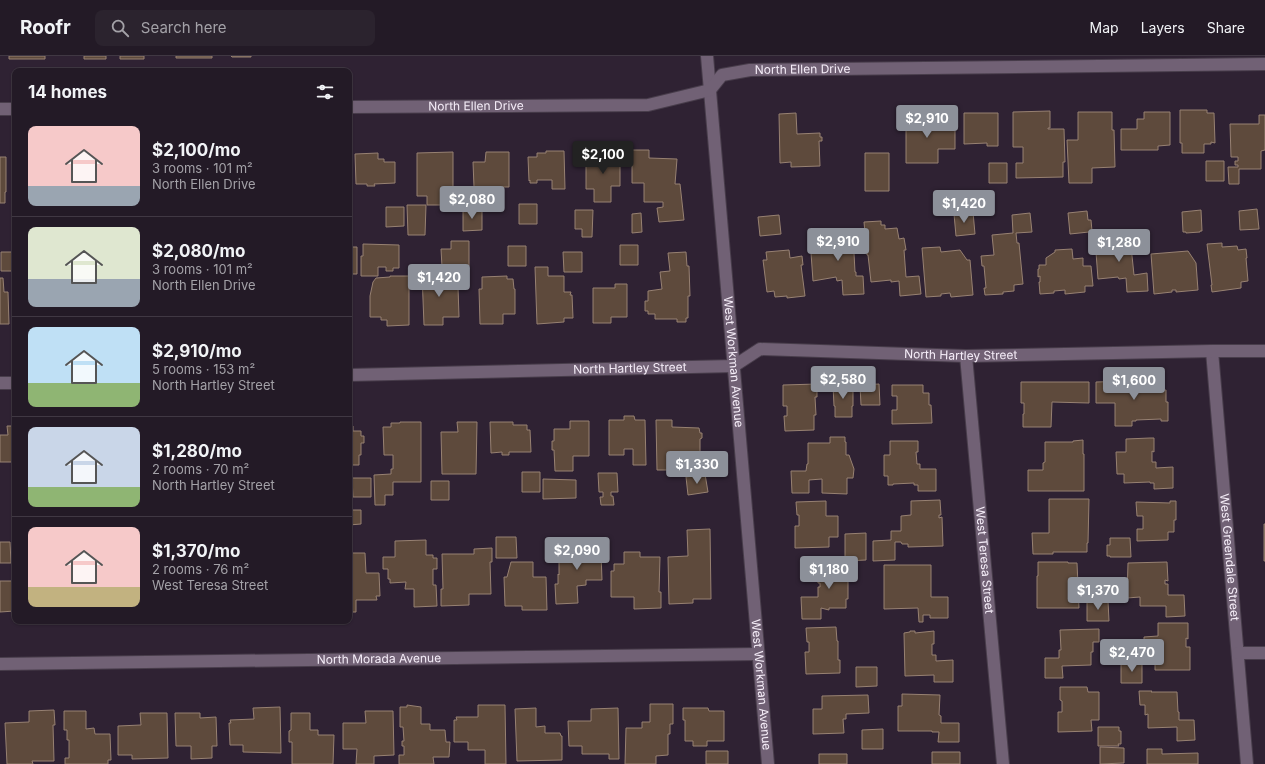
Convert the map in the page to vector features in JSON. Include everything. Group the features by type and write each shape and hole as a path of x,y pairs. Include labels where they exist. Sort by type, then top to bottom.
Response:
{"street":[{"name":"West Workman Avenue","path":"707,56 768,764"},
{"name":"North Ellen Drive","path":"352,107 648,105 710,90 722,75 750,70 1265,64"},
{"path":"0,109 12,109"},
{"name":"North Hartley Street","path":"352,375 734,366 760,349 966,356 1265,351"},
{"name":"West Greendale Street","path":"1212,351 1247,764"},
{"name":"West Teresa Street","path":"966,356 1004,764"},
{"path":"0,384 12,383"},
{"path":"1238,653 1265,653"},
{"name":"North Morada Avenue","path":"0,664 758,654"}],"building":[{"path":"9,56 45,56 45,59 9,59"},
{"path":"84,56 106,56 106,59 84,59"},
{"path":"120,56 144,56 144,59 120,59"},
{"path":"176,56 212,56 212,58 176,58"},
{"path":"231,56 251,56 251,57 232,57"},
{"path":"1180,110 1207,110 1207,113 1214,113 1215,143 1211,142 1211,144 1204,144 1204,153 1182,153 1182,143 1180,143"},
{"path":"1050,111 1050,128 1048,129 1064,129 1065,162 1063,162 1063,177 1016,178 1016,163 1023,163 1023,147 1013,147 1013,112"},
{"path":"925,112 925,122 955,122 955,149 938,149 938,163 906,163 906,113"},
{"path":"1078,112 1112,112 1115,167 1092,168 1092,183 1069,183 1067,140 1078,140"},
{"path":"1144,112 1170,112 1170,145 1158,146 1158,150 1121,150 1121,129 1137,129 1137,119 1144,119"},
{"path":"796,113 797,134 820,133 820,137 822,137 822,141 819,141 820,166 791,167 791,162 780,163 779,114"},
{"path":"964,113 998,113 998,146 987,146 987,143 964,144"},
{"path":"1259,115 1265,115 1265,150 1261,151 1261,169 1239,169 1239,184 1229,184 1228,167 1238,167 1238,165 1235,165 1235,161 1238,161 1238,157 1231,157 1230,124 1259,124"},
{"path":"632,150 649,150 649,158 677,159 675,184 680,184 684,220 659,222 657,208 663,207 663,202 644,202 644,183 632,183"},
{"path":"546,151 564,151 565,189 552,189 552,180 537,180 537,183 530,183 530,180 529,181 528,157 537,157 537,153 546,153"},
{"path":"602,151 620,151 620,186 611,186 611,202 594,202 594,189 586,189 586,157 602,157"},
{"path":"453,152 453,195 445,195 445,205 427,205 427,196 417,196 417,153"},
{"path":"486,152 509,152 509,187 481,187 481,190 475,190 473,162 485,162"},
{"path":"378,153 378,159 384,159 384,162 395,162 395,183 374,184 375,186 356,184 355,154"},
{"path":"865,153 889,153 889,191 865,191"},
{"path":"0,157 6,157 5,203 0,203"},
{"path":"1206,161 1224,161 1224,181 1206,181"},
{"path":"989,163 1007,163 1007,183 989,183"},
{"path":"519,204 537,204 537,224 519,224"},
{"path":"407,205 426,205 425,235 408,235"},
{"path":"386,207 404,207 404,226 386,227"},
{"path":"1257,209 1259,229 1240,230 1239,211"},
{"path":"463,210 482,210 482,230 463,231"},
{"path":"575,210 593,210 592,237 582,237 582,229 575,229"},
{"path":"1201,210 1202,231 1183,232 1182,212"},
{"path":"1087,211 1088,220 1091,220 1092,231 1070,234 1068,213"},
{"path":"973,212 975,234 956,236 954,214"},
{"path":"641,213 642,232 632,233 632,214"},
{"path":"1030,213 1032,232 1016,233 1017,243 1019,243 1023,284 1014,285 1014,291 1003,292 1003,294 985,295 984,288 986,288 984,266 982,266 981,256 994,255 992,235 1013,233 1012,215"},
{"path":"779,215 781,234 760,236 758,217"},
{"path":"881,221 881,225 885,225 885,229 897,228 899,239 904,238 906,250 904,250 906,277 919,276 921,294 900,296 899,281 891,282 891,280 871,282 864,222"},
{"path":"855,232 855,272 856,276 863,276 864,294 843,295 842,280 837,281 836,277 813,281 811,253 818,253 817,248 822,248 820,234"},
{"path":"1129,237 1134,275 1147,273 1148,291 1127,292 1126,278 1119,279 1118,277 1098,279 1096,252 1095,253 1093,241"},
{"path":"451,241 469,241 469,266 442,267 441,249 451,249"},
{"path":"1222,243 1222,247 1237,246 1238,250 1246,249 1248,281 1241,282 1241,288 1212,292 1207,244"},
{"path":"363,244 399,245 399,268 393,268 393,271 386,271 386,267 378,267 378,276 361,276 361,256 363,256"},
{"path":"620,245 638,245 638,265 620,265"},
{"path":"508,246 526,246 526,266 508,266"},
{"path":"352,247 357,247 357,274 352,274"},
{"path":"940,247 941,252 960,250 967,260 970,260 973,295 951,297 950,293 941,294 941,296 926,297 922,248"},
{"path":"1072,249 1073,259 1083,258 1083,266 1091,266 1093,286 1085,286 1085,292 1065,294 1065,290 1054,291 1054,293 1040,294 1040,276 1038,277 1039,265 1046,265 1046,258 1055,252 1055,250"},
{"path":"789,250 790,258 802,256 803,265 801,265 805,296 787,298 787,296 775,297 774,291 767,292 763,260 767,260 766,252"},
{"path":"1188,251 1196,263 1198,290 1176,292 1176,290 1172,290 1172,292 1154,294 1151,254"},
{"path":"1,252 12,252 12,271 1,271"},
{"path":"563,252 582,252 582,272 564,272"},
{"path":"686,252 687,266 689,266 690,296 688,296 688,318 686,318 686,322 677,322 677,319 655,319 655,314 648,314 648,311 645,311 645,301 648,301 648,291 662,289 660,272 670,271 668,253"},
{"path":"535,267 548,267 548,276 564,276 564,292 571,292 570,295 572,295 573,318 564,318 564,322 537,324"},
{"path":"422,274 454,274 454,287 458,287 459,317 443,317 443,325 424,325"},
{"path":"409,276 409,325 387,326 387,320 381,320 381,317 370,317 370,296 373,282 376,278"},
{"path":"507,276 507,279 513,279 515,289 515,314 503,314 503,324 480,324 479,289 482,289 482,277"},
{"path":"0,278 3,278 4,292 8,292 9,324 0,324"},
{"path":"615,284 627,284 627,317 611,317 611,323 593,323 593,288 615,288"},
{"path":"1021,382 1089,382 1089,403 1052,402 1051,427 1023,427 1024,403 1021,403"},
{"path":"1096,382 1160,382 1160,390 1166,390 1166,402 1168,402 1168,421 1161,421 1161,419 1136,420 1132,421 1132,426 1115,426 1115,403 1096,403"},
{"path":"817,384 814,430 785,431 784,416 787,416 787,406 783,406 783,385"},
{"path":"853,384 852,417 835,417 833,385"},
{"path":"879,384 880,405 861,405 860,385"},
{"path":"892,385 923,385 923,393 929,393 932,423 892,424 892,410 897,410 897,396 892,396"},
{"path":"624,416 634,416 635,420 645,420 646,465 633,465 633,449 624,449 624,455 609,455 609,420 624,420"},
{"path":"656,420 672,420 672,427 699,428 700,433 702,433 702,438 700,439 700,452 695,452 695,454 682,454 682,452 670,452 670,470 657,470"},
{"path":"570,421 589,421 589,456 573,456 573,471 555,471 554,450 552,450 554,429 570,429"},
{"path":"421,422 421,482 393,482 393,495 385,495 385,505 375,505 374,475 391,474 391,469 393,469 393,455 384,455 383,427 391,427 391,423"},
{"path":"457,422 477,422 476,474 442,474 441,432 458,432"},
{"path":"490,422 513,422 513,425 527,425 527,430 530,430 531,452 509,452 509,455 502,455 502,452 491,453"},
{"path":"7,426 12,426 12,462 0,462 0,435 8,435"},
{"path":"352,426 353,431 361,431 361,436 364,436 364,443 361,443 359,465 352,465"},
{"path":"830,437 845,437 846,455 849,455 854,469 853,478 847,478 847,494 822,493 822,479 809,480 809,493 792,493 791,471 806,471 808,464 808,443 830,443"},
{"path":"1154,438 1152,462 1156,462 1156,468 1173,467 1173,488 1154,489 1154,483 1150,482 1124,483 1124,474 1117,474 1116,452 1126,452 1126,439"},
{"path":"1083,440 1084,491 1028,491 1028,470 1043,470 1043,463 1045,462 1045,442 1073,442"},
{"path":"890,441 918,441 918,452 916,452 917,464 920,464 920,469 936,469 936,491 918,491 918,485 914,485 914,483 888,485 888,476 884,476 884,455 890,455"},
{"path":"522,472 540,472 540,492 522,492"},
{"path":"598,473 617,473 618,492 611,492 614,505 601,505 600,497 603,497 603,492 599,492"},
{"path":"705,474 708,492 688,495 686,477"},
{"path":"352,478 371,478 371,497 353,497"},
{"path":"543,479 576,480 576,498 543,499"},
{"path":"431,481 449,481 449,500 431,500"},
{"path":"1049,499 1089,499 1087,552 1053,552 1053,554 1033,554 1032,533 1049,533"},
{"path":"940,500 941,515 939,515 939,518 942,517 943,546 908,547 908,544 895,542 895,560 873,561 873,541 891,540 891,531 901,531 901,516 911,515 911,501"},
{"path":"826,501 826,516 838,516 838,537 829,537 829,547 795,548 795,526 799,526 799,515 797,515 796,502"},
{"path":"1170,501 1176,501 1176,520 1174,520 1174,532 1168,532 1168,540 1137,541 1137,529 1143,529 1143,516 1137,516 1136,502 1170,503"},
{"path":"352,510 361,510 361,524 352,525"},
{"path":"1265,524 1265,561 1264,561"},
{"path":"710,529 711,599 693,599 693,603 669,604 668,557 688,556 687,530"},
{"path":"866,533 866,560 845,561 845,534"},
{"path":"496,537 516,537 517,558 496,558"},
{"path":"1110,538 1130,538 1131,557 1107,556 1107,545 1110,545"},
{"path":"426,540 426,555 433,555 433,558 437,558 437,569 433,569 433,585 436,585 437,606 414,607 414,589 405,589 406,582 390,583 390,579 388,579 388,569 383,569 383,557 395,557 395,541"},
{"path":"572,540 592,540 592,553 601,553 602,580 586,580 586,585 577,586 578,603 556,604 555,584 558,584 559,554 572,554"},
{"path":"0,542 10,542 11,563 0,563"},
{"path":"492,548 492,562 490,562 491,594 469,594 469,605 441,606 441,589 443,589 442,554 474,554 474,549"},
{"path":"624,552 640,552 640,557 660,557 659,592 661,592 661,608 634,609 634,597 611,597 611,571 614,571 614,564 624,564"},
{"path":"352,553 365,553 366,573 379,573 380,596 376,596 377,600 356,600 356,612 352,612"},
{"path":"511,562 533,562 533,577 546,577 547,610 522,610 522,606 505,606 504,577 507,577"},
{"path":"1038,562 1077,563 1079,608 1037,608"},
{"path":"1167,562 1168,581 1165,580 1165,584 1168,584 1168,595 1184,595 1185,616 1166,617 1166,606 1140,606 1140,597 1127,598 1128,563"},
{"path":"857,564 857,579 848,579 848,599 846,599 846,608 829,608 829,610 821,608 821,619 802,619 801,597 818,597 818,587 820,587 820,583 818,583 817,565"},
{"path":"884,565 931,565 931,597 948,597 948,618 930,618 930,615 923,615 923,622 919,622 918,608 884,609"},
{"path":"0,581 12,581 12,611 0,612"},
{"path":"1092,599 1108,601 1109,621 1087,621 1087,601 1091,601"},
{"path":"1158,623 1188,623 1188,639 1186,638 1186,647 1190,647 1190,670 1155,670 1155,660 1144,661 1144,637 1158,636"},
{"path":"836,627 840,673 806,674 805,652 809,652 809,642 807,642 806,628"},
{"path":"1099,629 1099,642 1093,642 1091,665 1062,666 1063,678 1045,678 1045,658 1059,658 1059,650 1061,650 1060,630"},
{"path":"915,631 915,633 934,631 932,655 936,655 936,661 953,660 953,682 934,682 934,675 905,676 904,633"},
{"path":"1121,663 1142,663 1142,683 1121,683"},
{"path":"856,667 877,667 877,686 856,687"},
{"path":"1060,687 1087,687 1088,692 1099,692 1099,720 1091,720 1092,731 1058,732 1058,712 1062,712"},
{"path":"1139,691 1177,692 1179,720 1194,720 1195,740 1177,741 1177,727 1148,728 1148,714 1145,715 1145,705 1140,705"},
{"path":"902,694 940,695 939,715 941,716 941,723 959,723 959,742 938,742 939,732 898,731 898,706 902,706"},
{"path":"868,695 869,713 846,714 846,719 843,719 844,733 813,734 813,709 822,709 822,696"},
{"path":"650,704 673,704 673,724 670,724 670,734 668,734 668,755 656,756 656,764 625,764 626,728 642,728 642,722 650,722"},
{"path":"407,705 421,707 421,724 430,724 430,730 445,730 446,742 450,742 449,757 433,757 434,764 399,764 399,755 404,755 404,746 402,746 402,741 404,741 403,727 400,727 400,707 407,707"},
{"path":"478,705 505,705 506,764 485,764 485,750 468,750 468,742 454,742 454,720 457,720 456,717 478,717"},
{"path":"280,707 281,753 243,752 243,745 230,745 230,720 254,719 253,708"},
{"path":"536,708 536,727 545,726 545,733 560,733 562,736 562,760 517,761 515,709"},
{"path":"618,708 619,759 609,759 609,754 582,754 582,746 569,746 568,721 591,721 591,709"},
{"path":"683,708 708,708 709,711 724,711 724,741 707,741 707,746 693,746 693,741 685,741 685,720 683,720"},
{"path":"54,710 54,761 32,761 33,764 7,764 5,723 29,722 29,711"},
{"path":"64,711 86,711 86,729 94,728 95,734 110,734 111,760 108,760 108,764 65,764 65,758 69,758 69,740 67,740 67,730 64,730"},
{"path":"365,711 393,711 394,755 374,756 374,764 356,764 357,749 343,749 343,723 366,723"},
{"path":"140,713 167,713 168,758 132,759 132,755 118,755 118,726 141,725"},
{"path":"175,713 200,713 200,718 216,717 217,746 212,746 212,758 191,759 191,746 176,746"},
{"path":"291,713 310,713 310,730 318,730 318,735 334,735 333,764 292,764 292,742 289,742"},
{"path":"1098,727 1119,727 1119,731 1121,731 1121,744 1118,744 1119,746 1098,746"},
{"path":"883,729 883,749 862,749 862,730"},
{"path":"1100,747 1124,748 1124,763 1100,764"},
{"path":"1147,749 1162,749 1162,754 1198,753 1198,764 1147,764"},
{"path":"706,751 728,751 728,764 706,764"},
{"path":"932,752 960,752 960,764 932,764"},
{"path":"819,754 847,754 847,764 819,764"}]}
